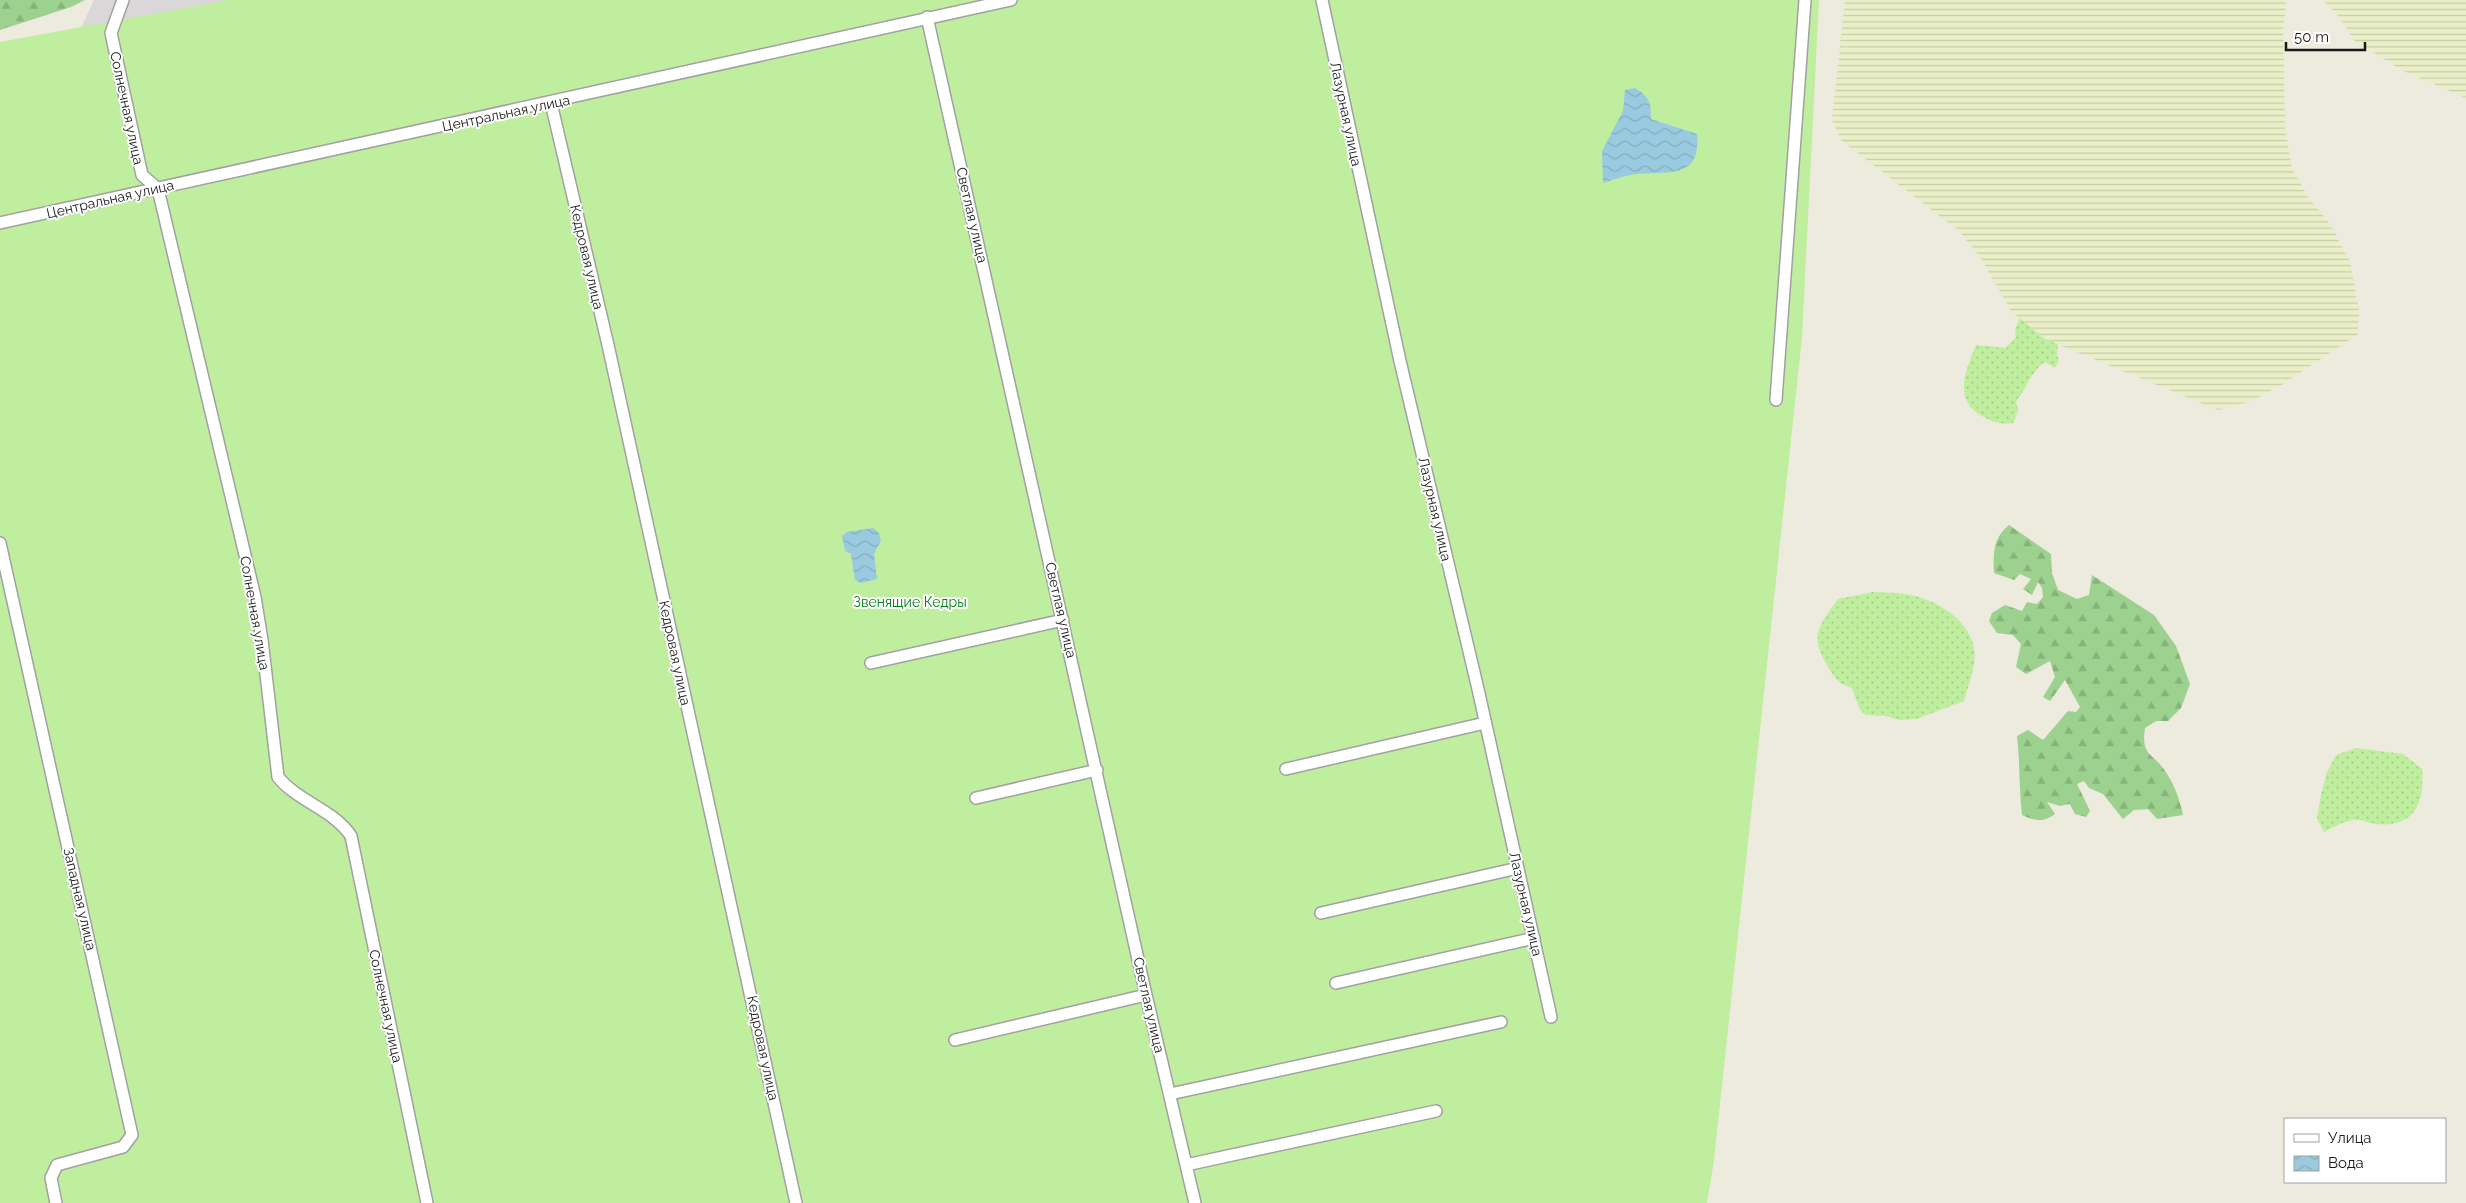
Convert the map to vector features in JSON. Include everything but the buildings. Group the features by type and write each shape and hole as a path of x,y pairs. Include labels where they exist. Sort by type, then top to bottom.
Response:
{"street":[{"name":"Солнечная улица","path":"123,0 111,34 142,175 158,189 255,597 278,777 286,788 343,824 351,836 427,1203"},
{"name":"Центральная улица","path":"0,223 551,103 927,17 1011,0"},
{"name":"Лазурная улица","path":"1322,0 1400,361 1485,723 1551,1017"},
{"path":"1776,400 1805,0"},
{"name":"Светлая улица","path":"927,17 1146,995 1196,1203"},
{"name":"Кедровая улица","path":"551,103 609,350 796,1203"},
{"name":"Западная улица","path":"0,543 132,1135 123,1147 57,1165 51,1178 56,1203"},
{"path":"871,664 1063,620"},
{"path":"1286,769 1485,723"},
{"path":"976,798 1097,770"},
{"path":"1321,913 1518,868"},
{"path":"1336,983 1534,938"},
{"path":"955,1040 1146,995"},
{"path":"1170,1094 1501,1022"},
{"path":"1186,1165 1436,1111"}],"shaded area":[{"path":"94,0 229,0 81,28"}],"green space":[{"path":"0,0 85,0 71,7 0,30"},
{"name":"Звенящие Кедры","path":"229,0 1819,0 1802,337 1714,1160 1707,1203 0,1203 0,42"},
{"path":"1845,0 2286,0 2283,33 2285,127 2292,168 2308,197 2330,224 2350,262 2359,312 2357,335 2283,384 2252,401 2218,410 2045,339 2011,311 1981,258 1959,231 1842,141 1832,120"},
{"path":"2323,0 2466,0 2466,98 2401,70 2354,40 2338,16"},
{"path":"2020,318 2045,339 2058,344 2057,355 2059,360 2055,368 2045,362 2040,366 2016,401 2018,411 2013,423 2000,423 1980,415 1972,408 1964,392 1964,383 1976,345 2006,348 2016,337 2015,330"},
{"path":"2009,525 2051,554 2052,573 2058,590 2077,599 2089,595 2092,575 2154,615 2176,646 2190,684 2181,708 2168,721 2156,721 2145,728 2144,737 2146,749 2171,781 2183,815 2157,819 2148,809 2134,810 2123,819 2103,794 2089,788 2084,781 2077,784 2090,811 2086,817 2075,814 2070,804 2060,806 2047,802 2055,814 2051,817 2039,820 2022,815 2017,736 2028,730 2043,740 2068,711 2076,712 2080,707 2065,680 2050,701 2043,697 2055,677 2050,661 2026,674 2016,667 2021,644 2013,635 1997,633 1989,621 1992,613 2005,605 2022,611 2027,602 2037,604 2043,597 2042,588 2038,582 2032,595 2023,589 2031,579 2020,574 2014,580 1994,573 1995,546 2000,535"},
{"path":"1873,592 1900,593 1926,599 1948,611 1965,627 1971,637 1975,655 1964,701 1916,719 1899,720 1886,716 1866,715 1860,710 1852,688 1840,682 1834,676 1818,646 1818,638 1821,624 1838,599"},
{"path":"2356,748 2403,754 2422,769 2422,792 2419,802 2415,810 2400,822 2376,824 2353,820 2324,832 2317,818 2327,772 2336,755"}],"water":[{"path":"1635,88 1644,94 1649,101 1651,119 1697,134 1697,149 1694,159 1681,170 1624,176 1603,183 1602,151 1623,111 1625,90"},
{"path":"873,528 879,533 881,540 874,554 877,579 861,583 855,580 851,554 845,551 842,536 847,532"}]}
